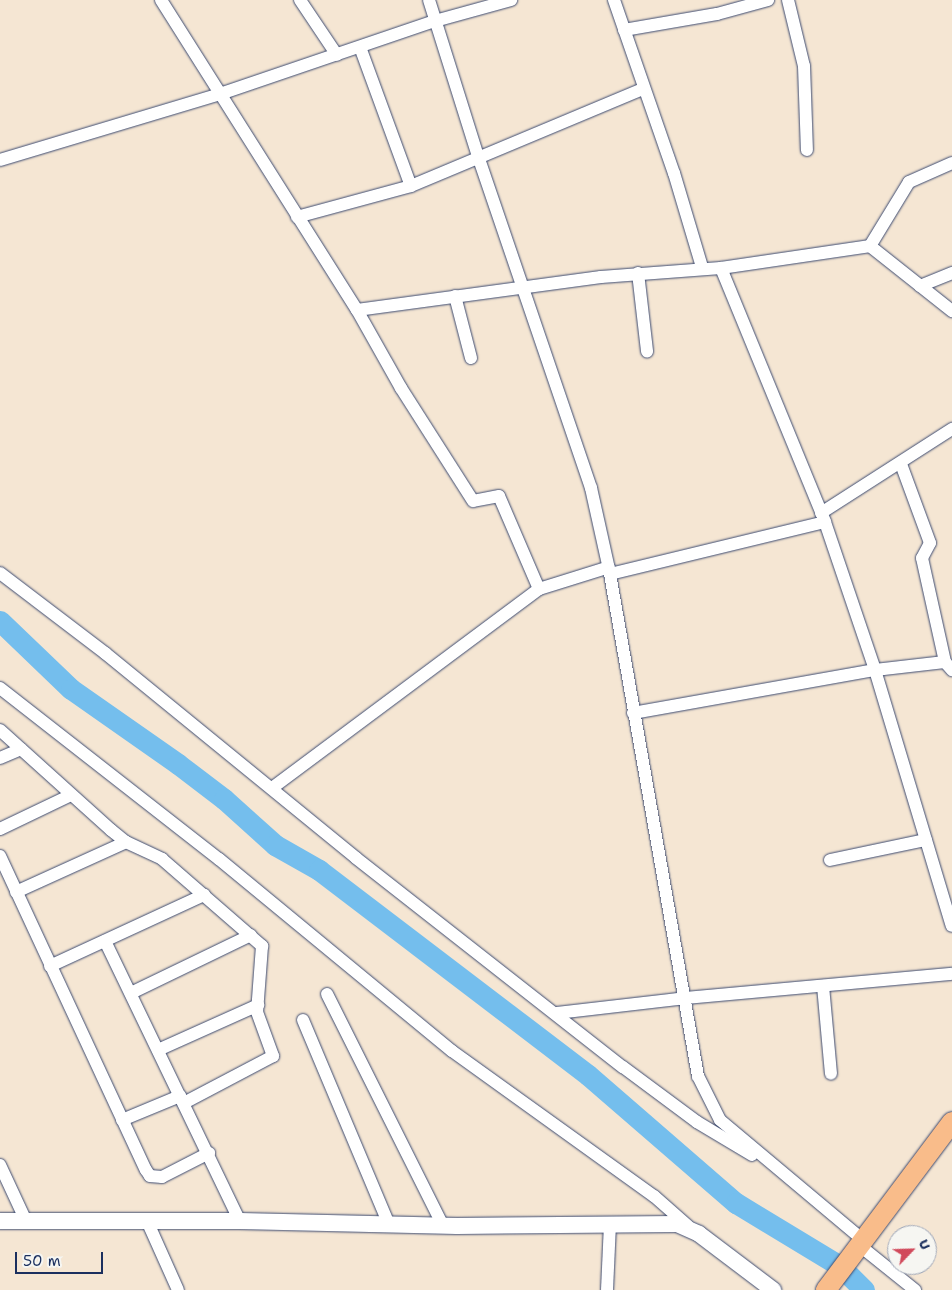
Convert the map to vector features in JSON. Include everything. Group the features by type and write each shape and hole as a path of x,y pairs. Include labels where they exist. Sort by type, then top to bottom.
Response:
{"main road":[{"path":"826,1290 952,1122"}],"street":[{"path":"161,0 296,218 357,310 401,388 473,501 499,496 539,589"},
{"path":"300,0 337,55"},
{"path":"429,0 478,156 522,287 571,420 591,488 610,570 633,713 686,998 698,1076 709,1102 720,1120 915,1290"},
{"path":"0,160 220,94 435,21 511,0"},
{"path":"614,0 643,89 674,173 702,268"},
{"path":"624,30 717,14 768,0"},
{"path":"788,0 804,66 807,150"},
{"path":"360,47 411,186"},
{"path":"296,218 411,186 478,156 643,89"},
{"path":"870,246 909,182 952,163"},
{"path":"357,310 638,273 721,268 870,246 952,311"},
{"path":"721,268 823,517 875,670 952,926"},
{"path":"638,273 646,351"},
{"path":"920,286 952,273"},
{"path":"455,296 471,358"},
{"path":"272,788 539,589 823,517 952,429"},
{"path":"633,713 875,670 948,666 922,558 930,544 901,464"},
{"path":"0,573 106,653 356,858 697,1122 768,1162"},
{"path":"0,688 219,859 452,1051 654,1196 688,1226 773,1290"},
{"path":"0,730 126,842 162,859 262,946 263,957 257,1012 273,1052 271,1059 182,1099 122,1120"},
{"path":"0,758 20,749"},
{"path":"0,829 71,795"},
{"path":"830,860 926,840"},
{"path":"16,892 126,842"},
{"path":"0,856 122,1120 150,1176 162,1178 209,1153"},
{"path":"50,966 204,895"},
{"path":"130,993 251,935"},
{"path":"105,940 209,1153 240,1221"},
{"path":"557,1013 686,998 952,974"},
{"path":"823,986 831,1074"},
{"path":"326,994 443,1226"},
{"path":"158,1050 258,1005"},
{"path":"303,1020 389,1225"},
{"path":"0,1165 26,1221"},
{"path":"0,1221 148,1223 240,1221 443,1226 688,1226"},
{"path":"148,1223 178,1290"},
{"path":"607,1290 610,1225"}],"waterway":[{"path":"0,621 71,689 178,764 224,799 275,845 319,870 588,1075 736,1203 840,1266 864,1290"}]}
